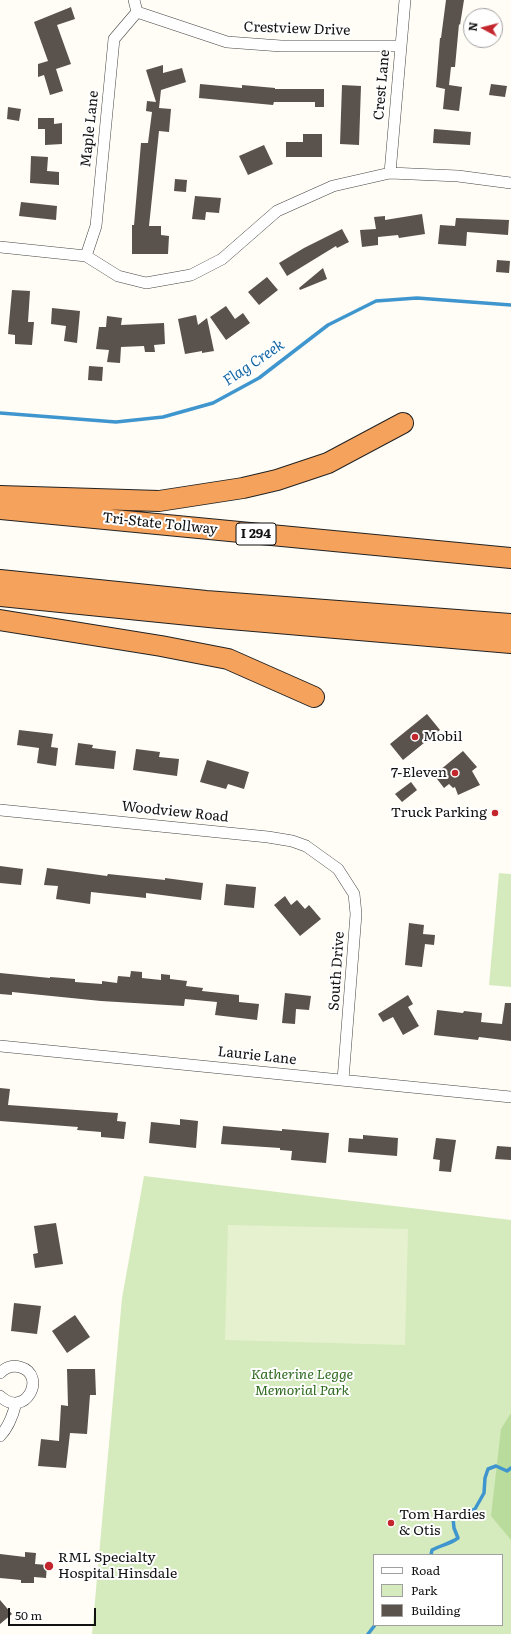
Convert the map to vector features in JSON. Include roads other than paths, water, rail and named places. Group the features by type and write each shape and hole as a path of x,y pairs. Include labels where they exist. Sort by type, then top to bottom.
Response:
{"highway":[{"path":"0,496 159,501 242,488 277,480 328,463 403,423"},
{"name":"Tri-State Tollway","path":"0,509 511,558"},
{"path":"0,580 206,601 511,624"},
{"path":"0,596 219,618 511,643"},
{"path":"0,620 161,646 228,659 314,697"}],"street":[{"path":"134,0 137,12"},
{"name":"Crest Lane","path":"390,173 405,0"},
{"name":"Crestview Drive","path":"137,12 227,42 281,46 400,46"},
{"name":"Maple Lane","path":"86,256 96,226 114,39 137,12"},
{"path":"0,247 86,256 118,276 146,282 191,275 222,259 277,211 333,186 390,173 458,176 511,183"},
{"name":"Woodview Road","path":"0,810 292,841 306,846 338,869"},
{"name":"South Drive","path":"338,869 354,894 356,914 343,1080"},
{"name":"Laurie Lane","path":"0,1046 511,1097"},
{"path":"0,1373 5,1369 17,1366 22,1368 31,1376 33,1382 31,1392 25,1400 16,1403 10,1402 0,1396"},
{"path":"0,1436 12,1417 16,1403"}],"waterway":[{"name":"Flag Creek","path":"0,413 116,422 163,417 213,403 259,378 328,325 376,301 417,298 511,305"},
{"path":"431,1554 432,1550 458,1538 454,1528 453,1518 475,1509 484,1493 485,1478 488,1469 496,1466 507,1471 511,1468"},
{"path":"368,1634 374,1626"}],"place":[{"name":"Mobil","path":"415,737"},
{"name":"7-Eleven","path":"455,773"},
{"name":"Truck Parking","path":"495,813"},
{"name":"Tom Hardies & Otis","path":"391,1523"},
{"name":"RML Specialty Hospital Hinsdale","path":"49,1566"}],"park label":[{"name":"Katherine Legge Memorial Park","path":"302,1384"}]}
